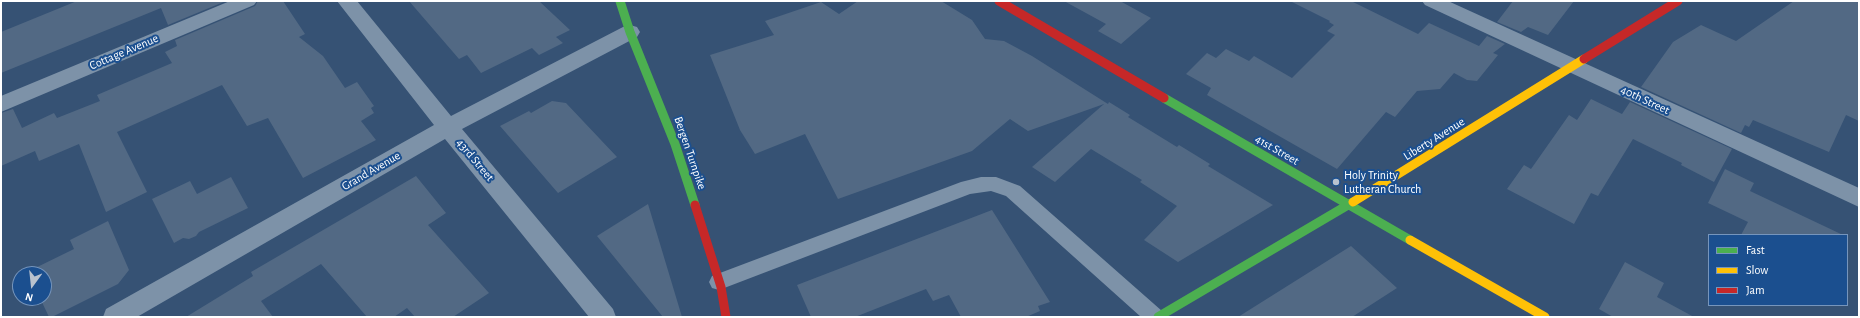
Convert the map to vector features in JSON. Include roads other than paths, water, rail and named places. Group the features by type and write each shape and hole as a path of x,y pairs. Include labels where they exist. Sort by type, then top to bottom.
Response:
{"street":[{"name":"Cottage Avenue","path":"1,104 247,1"},
{"name":"43rd Street","path":"347,1 604,317"},
{"name":"Bergen Turnpike","path":"620,1 630,32 675,144 719,282 726,317"},
{"name":"41st Street","path":"999,1 1348,205 1545,317"},
{"name":"40th Street","path":"1432,1 1859,198"},
{"name":"Liberty Avenue","path":"1156,317 1348,205 1678,1"},
{"name":"Grand Avenue","path":"115,317 448,127 630,32"}],"lane":[{"path":"719,282 968,187 987,183 1002,184 1014,191 1156,317"}],"place":[{"name":"Holy Trinity Lutheran Church","path":"1336,182"}]}
